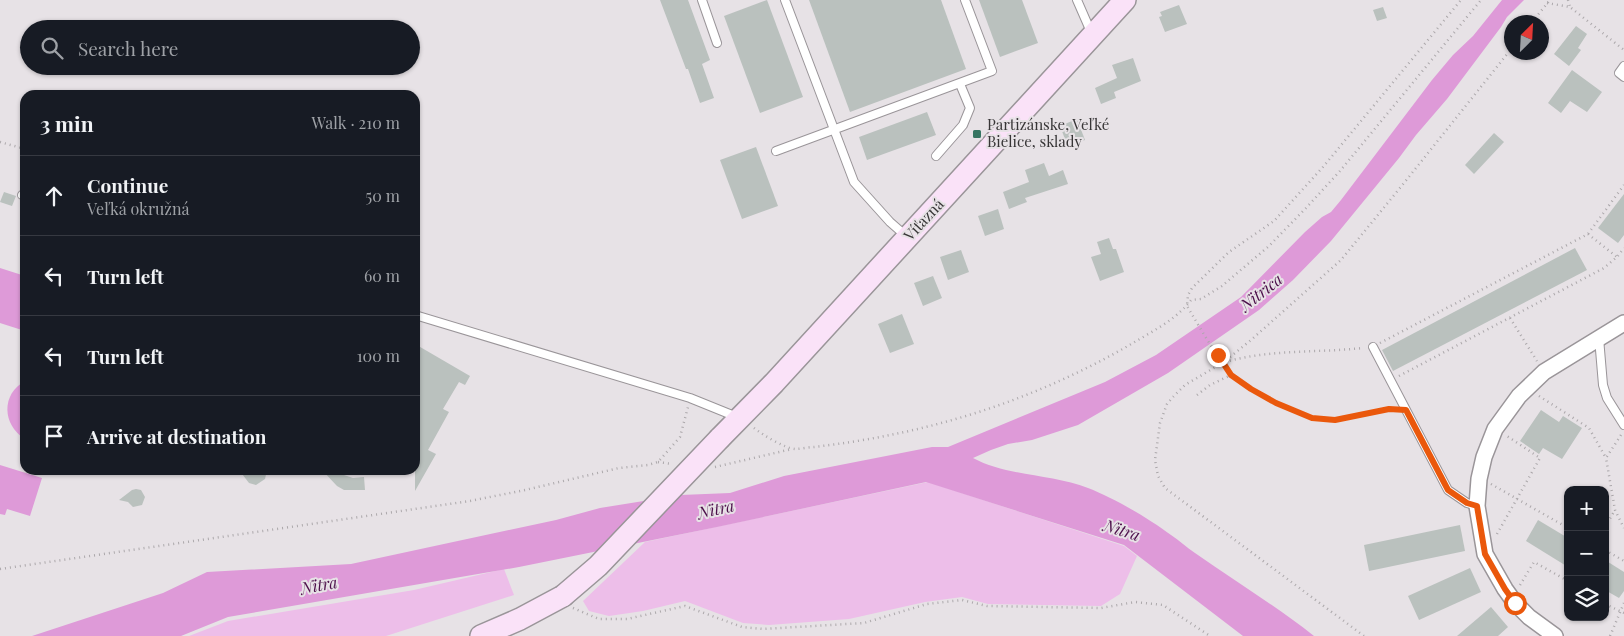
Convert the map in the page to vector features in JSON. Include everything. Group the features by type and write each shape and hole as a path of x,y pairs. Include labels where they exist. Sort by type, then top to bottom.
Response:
{"main road":[{"name":"Víťazná","path":"481,636 520,619 560,598 598,566 774,383 1125,0"}],"street":[{"path":"1555,636 1529,617 1515,603 1485,554 1477,506 1480,472 1496,429 1519,396 1544,372 1624,323"}],"lane":[{"path":"702,0 717,43"},
{"path":"785,0 854,182 890,222 908,237"},
{"path":"776,151 992,71 965,0"},
{"path":"1077,0 1093,35"},
{"path":"1624,66 1619,73 1624,77"},
{"path":"936,156 963,125 970,108 960,84"},
{"path":"420,317 690,398 739,418"},
{"path":"1599,338 1603,385 1607,398 1624,425"},
{"path":"1373,347 1448,490 1467,503 1477,506"}],"path":[{"path":"1406,410 1389,409 1344,420 1323,420 1312,418 1276,403 1231,375 1186,306 1188,295 1192,288 1229,252 1274,221 1323,167 1461,0"},
{"path":"708,467 732,464 794,449 838,444 908,432 974,415 1064,380 1162,326 1186,306 1190,300 1201,299 1222,286 1269,246 1340,171 1480,0"},
{"path":"1568,0 1570,7"},
{"path":"1538,15 1548,2 1570,7 1624,50"},
{"path":"1364,636 1173,495 1160,483 1155,460 1160,423 1167,404 1185,385 1224,362 1300,298 1341,260 1504,58"},
{"path":"0,142 20,148"},
{"path":"1224,362 1245,356 1373,347 1588,234 1624,185"},
{"path":"1588,234 1617,257"},
{"path":"1390,381 1604,268 1624,248"},
{"path":"1510,318 1544,372"},
{"path":"1197,395 1210,385 1231,375"},
{"path":"1527,388 1589,428 1606,458 1615,510 1624,528"},
{"path":"658,462 680,437 690,398"},
{"path":"739,418 760,432 794,449"},
{"path":"1606,458 1624,430"},
{"path":"1493,541 1540,458 1504,434"},
{"path":"0,569 470,501 619,468 658,462 673,464"},
{"path":"1487,482 1564,526"},
{"path":"1609,520 1615,510"},
{"path":"1609,552 1624,561"},
{"path":"1515,591 1534,562 1564,579"},
{"path":"560,598 577,611 599,619 627,619 685,606 742,626 763,630 864,623 927,604 962,600 987,606 1101,608 1136,602 1163,605 1210,636"},
{"path":"1610,636 1624,603"},
{"path":"1609,606 1624,613"}],"shaded area":[{"path":"928,482 1124,546 1137,556 1120,594 1101,606 988,604 962,597 925,602 849,619 769,625 743,623 685,601 643,611 609,616 589,611 583,601 645,542"},
{"path":"504,569 514,595 386,636 189,636 228,621 414,590"}],"water":[{"path":"1502,0 1524,0 1509,15 1504,15 1504,22 1501,27 1447,99 1331,241 1293,280 1259,310 1168,373 1078,425 1032,440 1008,444 973,458 1014,472 1074,483 1120,503 1177,539 1314,636 1243,636 1124,545 926,482 519,567 228,617 181,636 32,636 163,593 207,572 351,564 556,520 600,508 681,495 730,493 784,476 932,447 948,447 1105,382 1156,355 1241,297 1305,232 1322,217 1331,212 1432,80 1453,55 1473,36"},
{"path":"0,268 20,274 20,329 0,323"},
{"path":"20,385 20,435 12,426 7,410 8,401"},
{"path":"0,465 20,471 20,475 32,475 42,478 30,516 7,509 5,515 0,514"}],"building":[{"path":"660,0 688,0 710,60 702,64 714,98 700,103"},
{"path":"767,0 803,97 760,113 724,16"},
{"path":"809,0 941,0 966,69 850,112"},
{"path":"979,0 1022,0 1038,43 1000,57"},
{"path":"1179,5 1187,24 1165,32 1159,17 1162,16 1160,12"},
{"path":"1383,7 1387,18 1377,21 1373,10"},
{"path":"1576,26 1587,34 1578,48 1581,50 1569,66 1554,54"},
{"path":"1133,58 1141,81 1114,92 1116,98 1101,104 1095,88 1117,78 1112,65"},
{"path":"1572,70 1602,92 1587,112 1570,101 1561,113 1548,103"},
{"path":"927,112 936,135 867,160 859,137"},
{"path":"1077,119 1085,140 1068,147 1060,126"},
{"path":"1494,133 1504,142 1474,174 1465,165"},
{"path":"756,147 778,206 742,219 720,160"},
{"path":"1044,163 1049,176 1063,170 1068,184 1025,198 1027,202 1009,209 1003,192 1029,182 1025,170"},
{"path":"4,192 16,196 12,206 0,202"},
{"path":"1624,194 1624,235 1618,243 1598,228"},
{"path":"998,209 1004,229 985,236 978,216"},
{"path":"1109,238 1113,249 1116,249 1124,272 1100,281 1091,257 1101,254 1097,242"},
{"path":"1575,248 1587,270 1393,371 1382,350"},
{"path":"961,250 969,272 948,280 940,257"},
{"path":"933,276 942,298 923,306 914,283"},
{"path":"902,314 914,344 890,353 878,324"},
{"path":"420,347 470,376 465,385 459,382 443,409 449,412 428,450 436,454 415,491 415,475 420,475"},
{"path":"1541,410 1559,422 1563,416 1582,428 1562,459 1543,448 1539,454 1520,441"},
{"path":"243,475 266,475 265,479 256,485 249,483"},
{"path":"327,475 344,475 353,478 364,477 365,490 344,490 337,486"},
{"path":"132,490 141,490 145,497 142,505 133,507 128,502 119,500"},
{"path":"1538,520 1564,536 1564,565 1526,541"},
{"path":"1460,525 1465,551 1369,571 1364,545"},
{"path":"1609,563 1624,572 1624,591 1619,598 1609,592"},
{"path":"1470,568 1481,592 1419,620 1408,596"},
{"path":"1491,607 1508,627 1498,636 1457,636"}],"place":[{"name":"Partizánske, Veľké Bielice, sklady","path":"977,134"}],"route":[{"path":"1218,355 1231,375 1251,389 1276,403 1312,418 1344,420 1389,409 1406,410 1448,490 1467,503 1477,506 1485,554 1515,603"}],"water label":[{"name":"Nitrica","path":"1261,292"},
{"name":"Nitra","path":"716,509"},
{"name":"Nitra","path":"1122,530"},
{"name":"Nitra","path":"319,585"}]}
